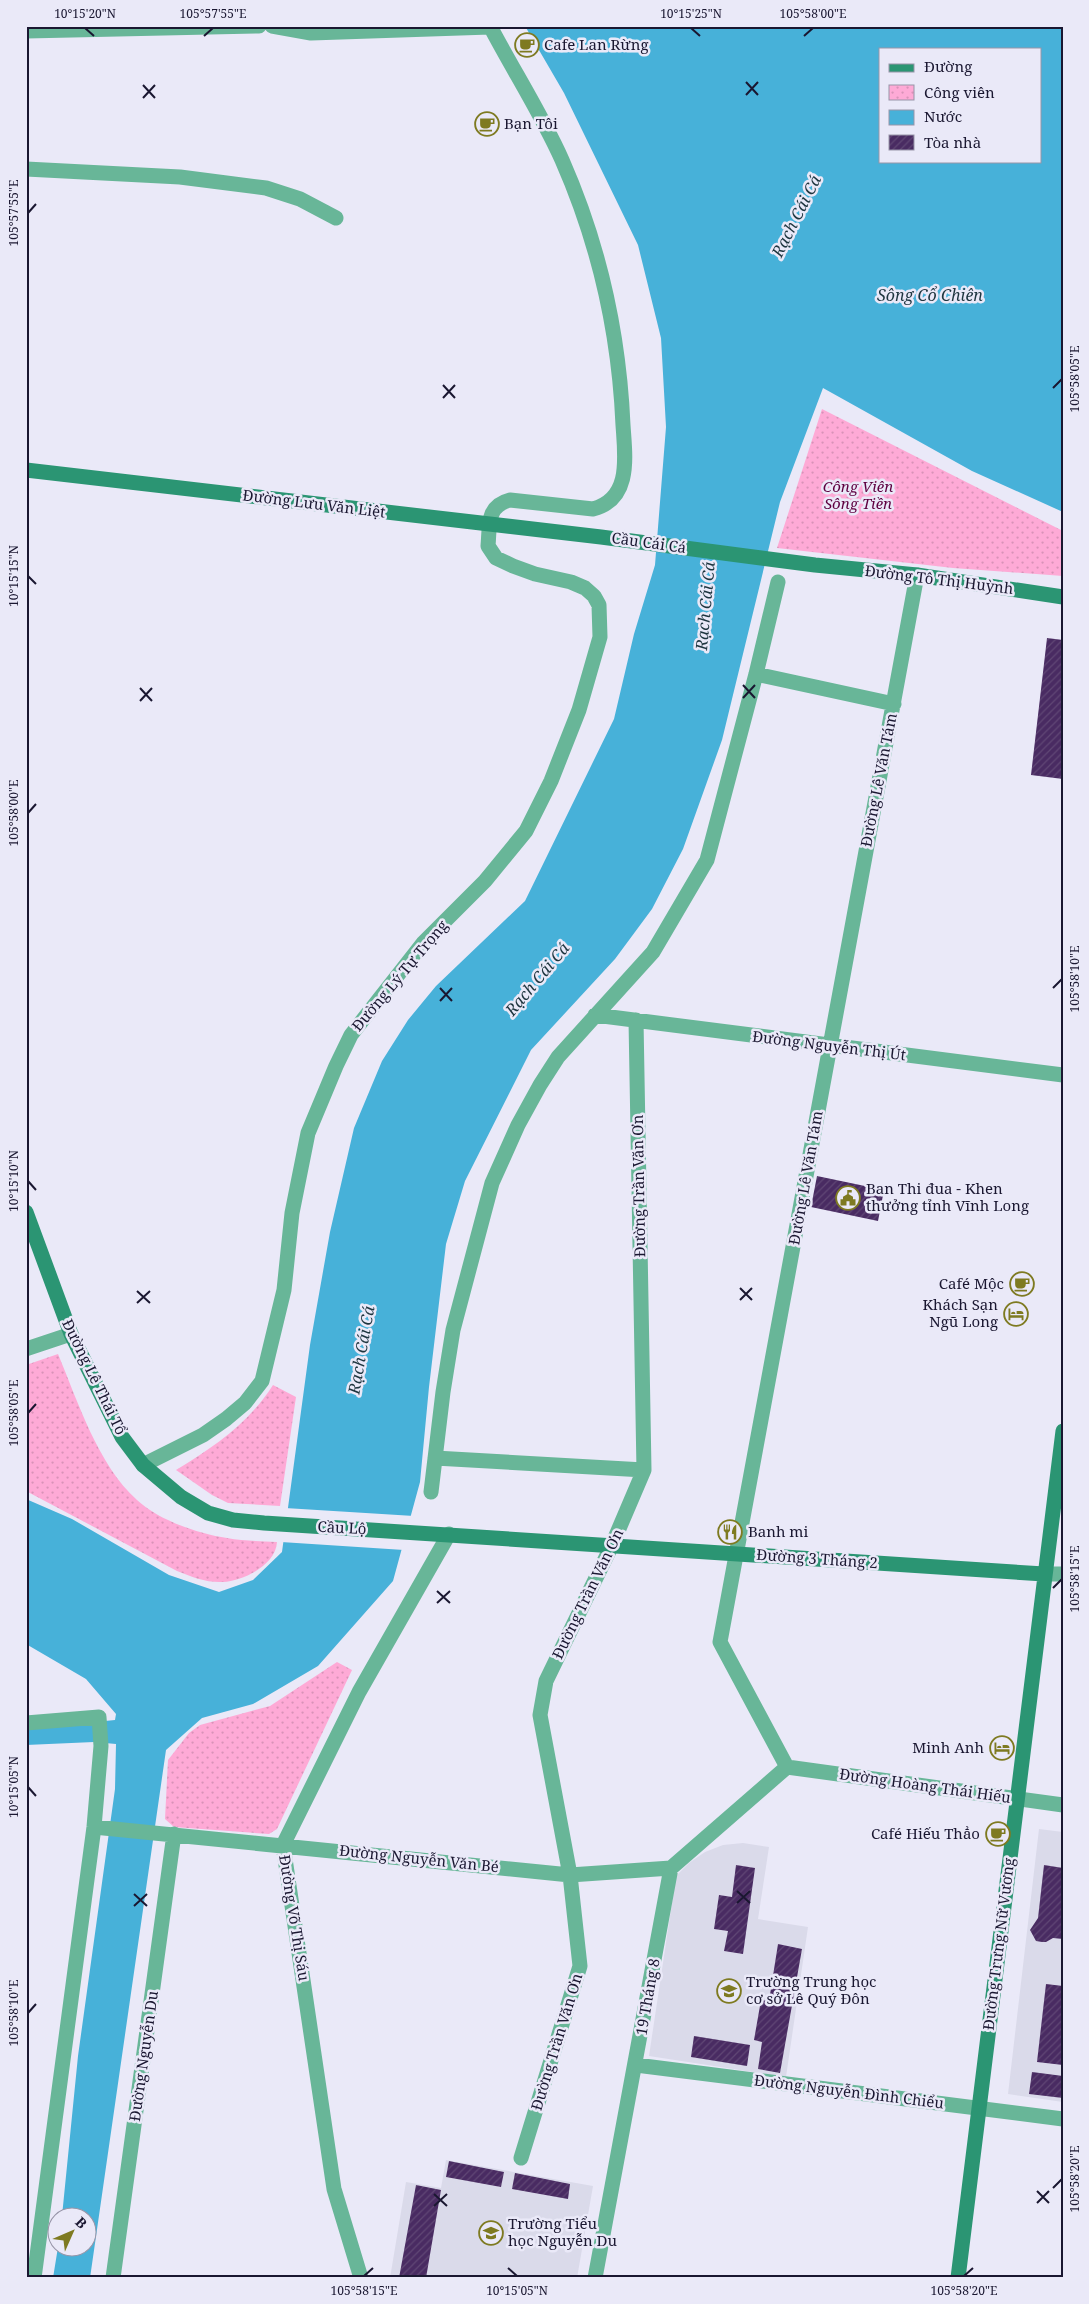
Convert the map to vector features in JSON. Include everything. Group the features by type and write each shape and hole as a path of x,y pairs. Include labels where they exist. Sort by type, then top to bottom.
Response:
{"main road":[{"name":"Đường Lưu Văn Liệt","path":"26,470 601,537"},
{"name":"Cầu Cái Cá","path":"601,537 815,565"},
{"name":"Đường Tô Thị Huỳnh","path":"815,565 917,575 1063,597"},
{"name":"Đường Lê Thái Tổ","path":"26,1212 71,1334 122,1437 143,1465 181,1497 208,1513 233,1520 264,1524"},
{"name":"Đường Trưng Nữ Vương","path":"958,2278 1063,1431"},
{"name":"Cầu Lộ","path":"264,1524 421,1532"},
{"name":"Đường 3 Tháng 2","path":"421,1532 1044,1574"}],"street":[{"path":"26,31 259,26"},
{"path":"272,26 312,33 490,27 561,158 591,232 608,301 621,386 625,467 618,491 604,506 594,509 510,500 499,503 493,509 490,525"},
{"path":"26,169 180,178 266,188 300,200 336,218"},
{"name":"Đường Lý Tự Trọng","path":"143,1465 203,1435 226,1420 245,1403 262,1381 284,1290 292,1212 308,1133 350,1035 423,943 485,881 526,831 551,781 579,710 600,637 599,605 594,596 585,588 571,582 536,574 496,558 488,546 490,525"},
{"name":"Đường Lê Văn Tám","path":"787,1767 720,1642 917,575"},
{"path":"431,1492 453,1330 492,1183 518,1125 558,1057 653,952 708,860 778,582"},
{"path":"756,674 894,704"},
{"name":"Đường Nguyễn Thị Út","path":"595,1015 1063,1075"},
{"name":"Đường Trần Văn Ơn","path":"521,2158 580,1966 570,1875 540,1715 546,1681 612,1545 644,1470 636,1020"},
{"path":"26,1349 71,1334"},
{"path":"435,1458 644,1470"},
{"name":"Đường Võ Thị Sáu","path":"361,2278 334,2189 283,1845 359,1692 450,1534"},
{"name":"Đường 3 Tháng 2","path":"1044,1574 1063,1574"},
{"path":"26,1723 99,1717 101,1746 100,1827 34,2278"},
{"path":"671,1868 787,1767"},
{"name":"Đường Hoàng Thái Hiếu","path":"787,1767 1063,1805"},
{"name":"Đường Nguyễn Văn Bé","path":"100,1827 570,1875 671,1868"},
{"name":"Đường Nguyễn Du","path":"113,2278 170,1834"},
{"name":"19 Tháng 8","path":"595,2278 671,1868"},
{"name":"Đường Nguyễn Đình Chiểu","path":"636,2065 1063,2119"}],"shaded area":[{"path":"1039,1829 1063,1832 1063,2102 1008,2094"},
{"name":"Trường Trung học cơ sở Lê Quý Đôn","path":"743,1843 769,1847 758,1919 808,1927 786,2077 649,2056 676,1876 689,1863 705,1852 723,1845"},
{"name":"Trường Tiểu học Nguyễn Du","path":"446,2160 593,2186 577,2278 390,2278 406,2182 441,2188"}],"green space":[{"name":"Công Viên Sông Tiền","path":"822,409 1063,531 1063,576 953,568 777,548"},
{"path":"58,1354 90,1432 100,1451 123,1486 137,1500 167,1520 192,1529 233,1539 277,1542 271,1558 257,1570 240,1579 223,1582 205,1581 177,1571 26,1491 26,1365"},
{"path":"273,1385 296,1397 280,1506 228,1503 212,1495 176,1470 217,1443 242,1423 264,1399"},
{"path":"337,1662 352,1670 277,1829 269,1834 174,1827 165,1819 168,1760 189,1733 200,1725 270,1706"}],"water":[{"path":"525,26 1063,26 1063,512 972,471 823,388 780,502 722,740 683,849 652,909 615,959 531,1050 465,1181 446,1244 420,1482 393,1581 318,1666 253,1704 202,1718 166,1750 98,2222 98,2206 63,2206 78,2056 115,1789 116,1744 94,1742 26,1745 26,1729 115,1720 116,1714 86,1679 26,1644 26,1499 72,1519 169,1575 219,1592 253,1580 282,1552 310,1345 330,1232 354,1128 382,1061 408,1020 436,986 525,901 614,719 634,634 655,565 666,427 661,338 638,245 564,93"},
{"path":"57,2256 93,2256 90,2278 53,2278"}],"pier":[{"path":"285,1508 414,1516 404,1550 281,1542"}],"building":[{"path":"1047,638 1063,640 1063,779 1031,775"},
{"name":"Ban Thi đua - Khen thưởng tỉnh Vĩnh Long","path":"817,1176 884,1190 878,1221 811,1207"},
{"path":"736,1865 755,1868 743,1954 724,1951 728,1931 714,1929 719,1895 732,1897"},
{"path":"1044,1865 1063,1868 1063,1939 1053,1938 1042,1942 1036,1941 1030,1930 1038,1918"},
{"path":"778,1944 802,1949 780,2073 758,2069 762,2042 754,2040 761,2000 769,2001"},
{"path":"1046,1984 1063,1986 1063,2065 1037,2062"},
{"path":"694,2036 750,2045 747,2066 691,2057"},
{"path":"1032,2072 1063,2076 1063,2098 1029,2094"},
{"path":"449,2161 504,2172 501,2187 446,2177"},
{"path":"515,2173 570,2184 568,2199 512,2189"},
{"path":"416,2185 441,2190 426,2278 399,2278"}],"place":[{"name":"Cafe Lan Rừng","path":"527,45"},
{"name":"Bạn Tôi","path":"487,124"},
{"name":"Ban Thi đua - Khen thưởng tỉnh Vĩnh Long","path":"848,1198"},
{"name":"Café Mộc","path":"1022,1284"},
{"name":"Khách Sạn Ngũ Long","path":"1016,1314"},
{"name":"Banh mi","path":"730,1532"},
{"name":"Minh Anh","path":"1002,1748"},
{"name":"Café Hiếu Thẳo","path":"998,1834"},
{"name":"Trường Trung học cơ sở Lê Quý Đôn","path":"729,1991"},
{"name":"Trường Tiểu học Nguyễn Du","path":"491,2233"}],"water label":[{"name":"Rạch Cái Cá","path":"796,216"},
{"name":"Sông Cổ Chiên","path":"930,295"},
{"name":"Rạch Cái Cá","path":"705,606"},
{"name":"Rạch Cái Cá","path":"537,979"},
{"name":"Rạch Cái Cá","path":"361,1350"}]}
